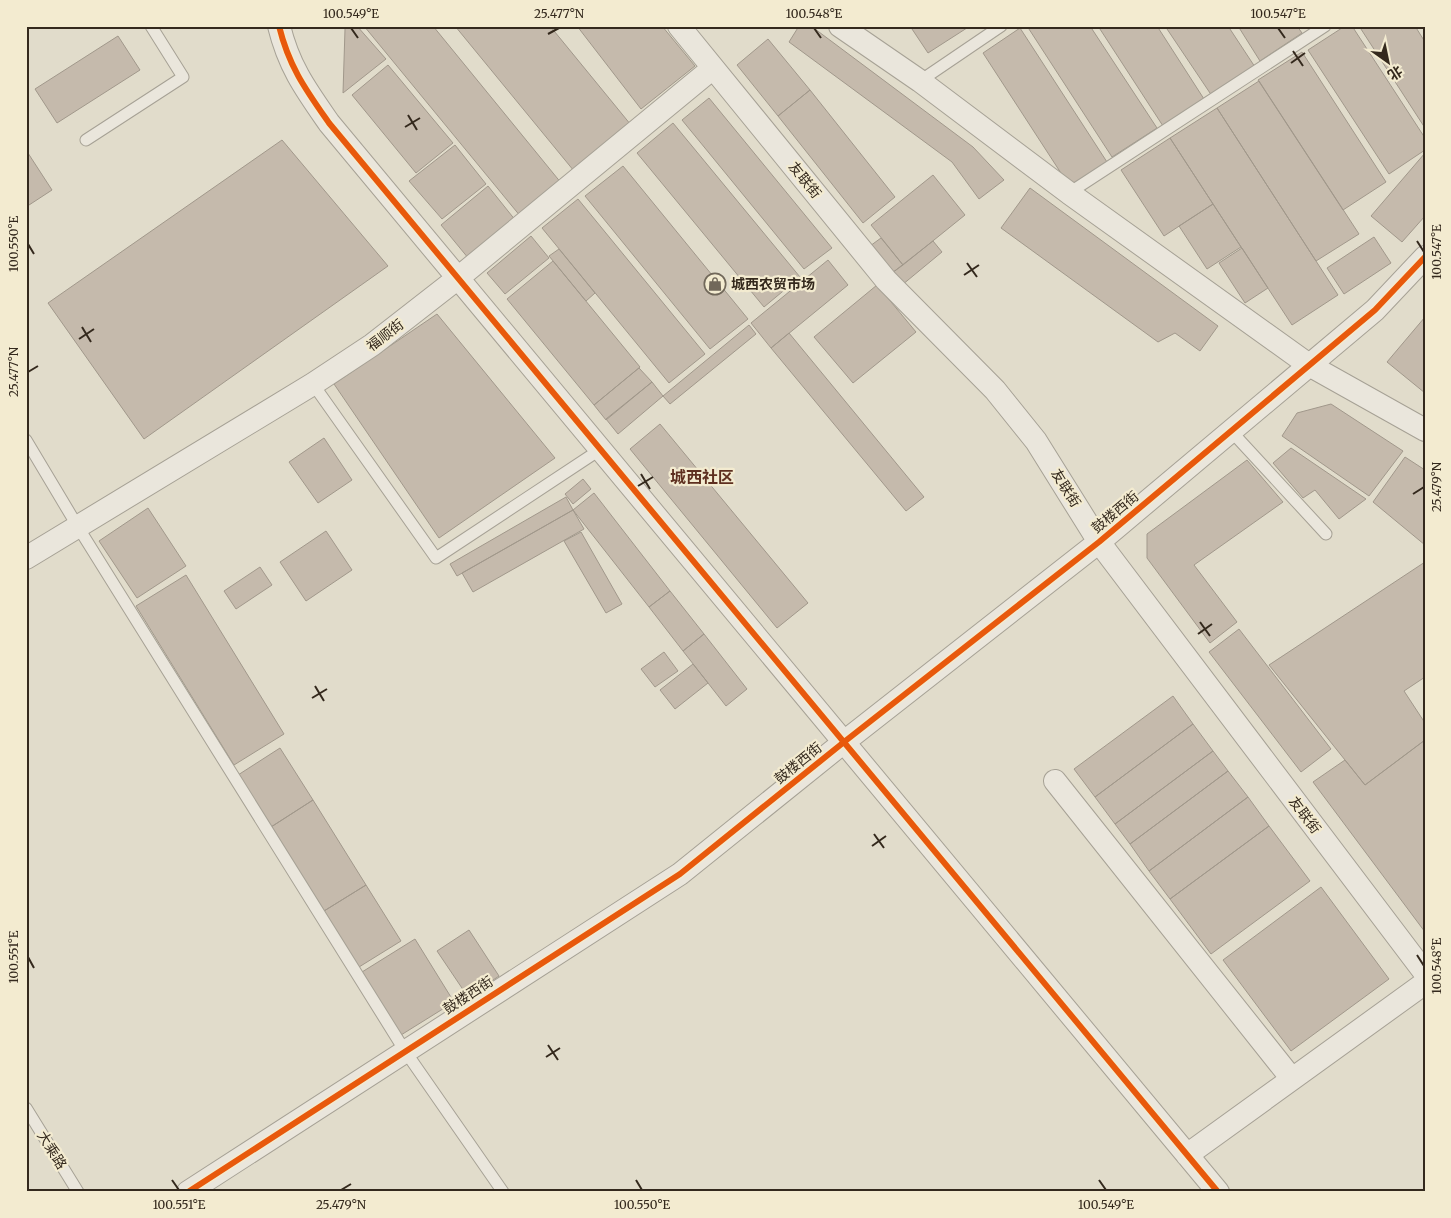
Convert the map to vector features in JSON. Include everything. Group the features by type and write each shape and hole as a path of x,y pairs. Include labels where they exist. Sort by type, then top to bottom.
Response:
{"street":[{"path":"279,26 284,48 291,65 329,123 1218,1192"},
{"name":"友联街","path":"679,26 886,280 995,390 1036,442 1099,542 1425,973"},
{"path":"840,26 920,81 1069,193 1309,364 1425,430"},
{"name":"福顺街","path":"26,558 313,384 372,345 458,278 713,68"},
{"name":"鼓楼西街","path":"188,1192 680,874 844,742 1099,542 1375,310 1425,257"},
{"path":"1055,780 1292,1079"},
{"path":"1187,1155 1425,983"}],"lane":[{"path":"86,140 182,77 151,26"},
{"path":"920,81 1001,26"},
{"path":"1069,193 1325,26"},
{"path":"313,384 436,558 600,449"},
{"path":"1231,431 1326,534"},
{"path":"26,440 78,527 405,1051 503,1192"},
{"name":"大乘路","path":"26,1108 78,1192"}],"building":[{"path":"348,26 357,26 386,59 343,93 345,29"},
{"path":"364,26 433,26 562,184 521,217"},
{"path":"455,26 550,26 631,125 574,171"},
{"path":"577,26 662,26 695,66 641,109"},
{"path":"799,26 811,26 973,147 1004,180 979,199 952,162 789,42"},
{"path":"910,26 970,26 928,53"},
{"path":"1027,26 1090,26 1157,128 1112,157"},
{"path":"1098,26 1157,26 1204,99 1163,126"},
{"path":"1165,26 1228,26 1255,67 1212,96"},
{"path":"1238,26 1297,26 1302,33 1260,61"},
{"path":"1345,26 1352,26 1425,138 1425,150 1389,174 1308,50"},
{"path":"1359,26 1415,26 1425,42 1425,128"},
{"path":"1020,28 1107,162 1070,187 983,53"},
{"path":"118,36 140,70 57,123 35,89"},
{"path":"768,39 810,90 778,116 737,65"},
{"path":"1302,52 1386,182 1343,210 1258,80"},
{"path":"388,65 453,143 416,173 352,95"},
{"path":"1259,81 1359,234 1316,261 1217,108"},
{"path":"810,90 895,197 863,223 778,116"},
{"path":"709,98 832,248 804,269 682,120"},
{"path":"1217,108 1338,295 1292,325 1170,138"},
{"path":"673,123 800,277 764,307 637,153"},
{"path":"1170,138 1213,204 1164,236 1121,170"},
{"path":"282,140 388,266 144,439 48,303"},
{"path":"455,145 486,184 442,219 409,181"},
{"path":"26,150 52,190 26,207"},
{"path":"1425,153 1425,216 1402,242 1371,216"},
{"path":"623,166 748,319 710,349 585,196"},
{"path":"933,175 965,215 903,265 871,225"},
{"path":"488,186 516,221 469,259 441,225"},
{"path":"1030,188 1218,326 1200,351 1175,333 1158,342 1001,228"},
{"path":"578,199 705,354 669,383 542,228"},
{"path":"1213,204 1241,247 1207,269 1179,226"},
{"path":"531,236 549,258 505,294 487,273"},
{"path":"1374,237 1391,263 1344,294 1327,268"},
{"path":"881,238 903,265 892,273 870,246"},
{"path":"933,241 942,252 902,285 892,273"},
{"path":"1242,248 1268,288 1245,303 1219,263"},
{"path":"559,249 595,293 586,301 549,256"},
{"path":"828,260 848,285 771,348 751,323"},
{"path":"553,261 640,367 594,405 507,299"},
{"path":"877,285 916,332 853,383 814,337"},
{"path":"437,314 555,458 439,538 334,384"},
{"path":"1425,317 1425,393 1387,362"},
{"path":"749,325 756,334 670,404 663,396"},
{"path":"789,333 924,497 906,511 771,348"},
{"path":"639,368 652,382 606,420 594,405"},
{"path":"652,382 663,396 618,434 606,419"},
{"path":"1331,404 1403,451 1369,496 1282,436 1297,413"},
{"path":"660,424 808,603 777,628 630,449"},
{"path":"324,438 352,480 318,503 289,462"},
{"path":"1291,448 1366,499 1339,519 1315,490 1303,498 1273,463"},
{"path":"1405,457 1425,470 1425,545 1373,502"},
{"path":"1247,460 1283,502 1194,565 1237,622 1210,643 1147,558 1147,534"},
{"path":"583,479 591,489 573,504 565,494"},
{"path":"594,493 670,591 649,607 573,510"},
{"path":"566,497 573,510 457,576 450,564"},
{"path":"148,508 186,566 137,598 99,541"},
{"path":"573,510 584,529 473,592 462,573"},
{"path":"326,531 352,570 306,601 280,562"},
{"path":"581,532 622,604 606,613 564,541"},
{"path":"1425,562 1425,677 1404,691 1425,723 1425,740 1365,785 1269,665"},
{"path":"260,567 272,585 236,609 224,591"},
{"path":"186,575 284,734 234,765 136,606"},
{"path":"670,591 704,634 683,651 649,607"},
{"path":"1239,629 1331,749 1301,772 1209,652"},
{"path":"704,634 747,689 726,706 683,651"},
{"path":"664,652 678,671 655,687 641,669"},
{"path":"693,664 708,683 675,709 660,690"},
{"path":"1173,696 1193,724 1095,797 1074,769"},
{"path":"1193,724 1213,751 1115,824 1095,797"},
{"path":"1425,740 1425,932 1313,782 1345,760 1365,785"},
{"path":"280,748 313,800 271,827 238,775"},
{"path":"1213,751 1228,771 1130,844 1115,824"},
{"path":"1228,771 1248,797 1149,871 1130,844"},
{"path":"1248,797 1269,826 1170,899 1149,871"},
{"path":"313,800 366,885 324,911 271,827"},
{"path":"1269,826 1310,881 1211,954 1170,899"},
{"path":"366,885 401,941 359,967 324,911"},
{"path":"1321,887 1389,979 1291,1051 1223,960"},
{"path":"469,930 499,976 468,997 437,951"},
{"path":"415,939 454,1002 401,1035 362,972"}],"cycle path":[{"path":"279,26 293,66 329,123 1218,1192"},
{"path":"188,1192 680,874 844,742 1099,542 1375,310 1425,257"}],"place":[{"name":"城西农贸市场","path":"715,284"}],"district":[{"name":"城西社区","path":"702,477"}]}
